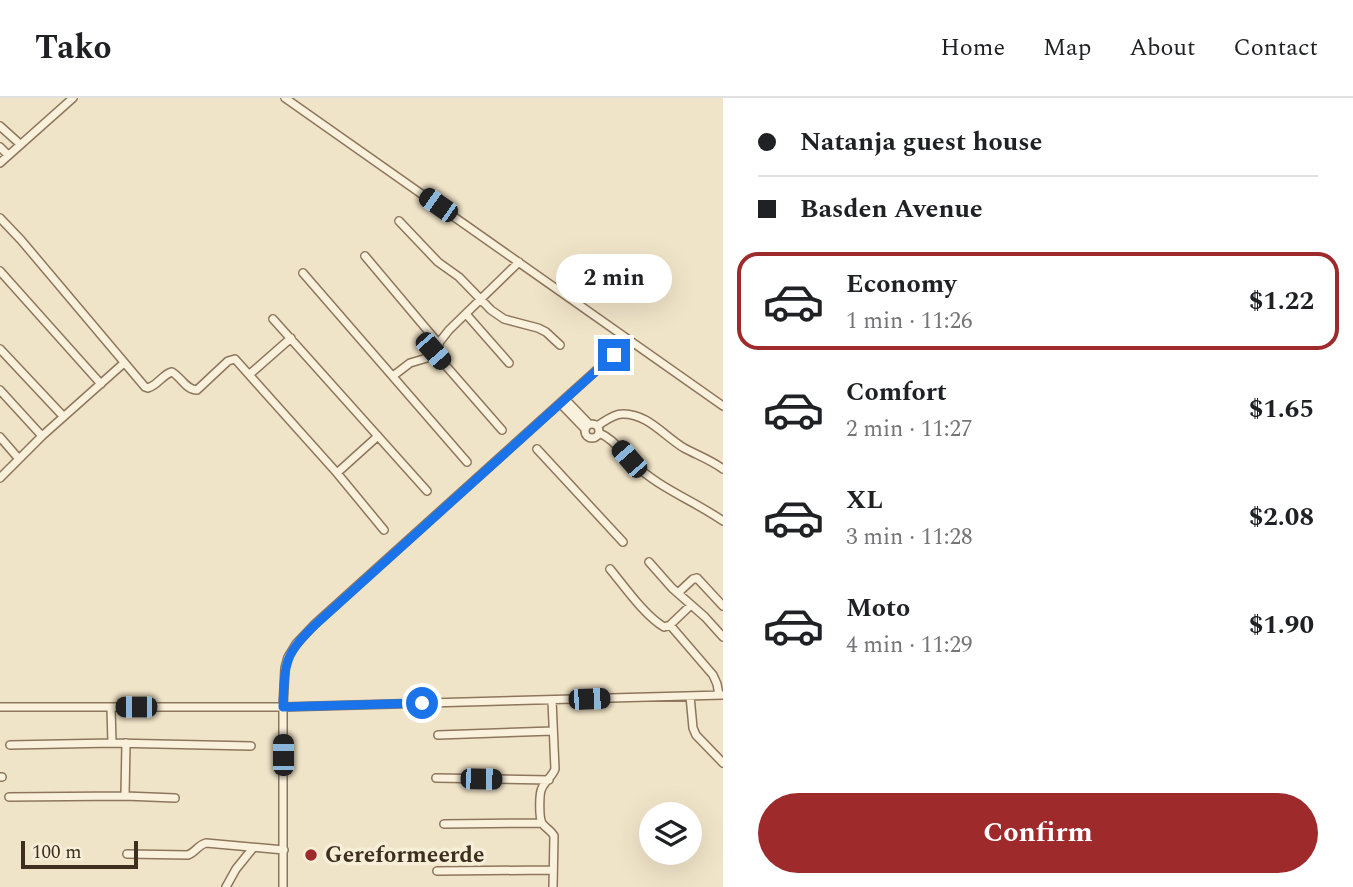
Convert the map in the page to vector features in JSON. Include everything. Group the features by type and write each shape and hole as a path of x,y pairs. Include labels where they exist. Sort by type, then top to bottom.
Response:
{"street":[{"path":"0,163 73,98"},
{"path":"285,98 723,406"},
{"path":"0,126 20,144"},
{"path":"0,147 8,155"},
{"path":"0,218 148,388 155,386 172,372 189,388 197,390 235,359 384,530"},
{"path":"399,221 438,262 459,278 491,310 504,319 538,328 561,345"},
{"path":"365,256 439,344"},
{"path":"394,376 410,363 426,358 449,330 519,262"},
{"path":"0,271 101,384"},
{"path":"303,274 467,462"},
{"path":"466,314 509,363"},
{"path":"273,319 427,491"},
{"path":"250,374 291,338"},
{"path":"283,887 283,707 288,657 305,634 630,340"},
{"path":"0,349 63,416"},
{"path":"433,351 502,430"},
{"path":"0,478 63,416 124,363"},
{"path":"0,390 42,436"},
{"path":"563,400 593,428 608,436 648,477 723,522"},
{"path":"593,428 616,415 639,417 723,469"},
{"path":"337,473 378,436"},
{"path":"0,437 19,459"},
{"path":"537,449 623,542"},
{"path":"649,562 723,637"},
{"path":"610,569 656,622 664,627 670,625 691,605"},
{"path":"678,593 697,578 723,606"},
{"path":"0,707 283,707 721,695 713,675 670,625"},
{"path":"690,696 693,728 723,763"},
{"path":"552,700 555,769 540,791 540,818 554,836 553,887"},
{"path":"111,708 112,743"},
{"path":"438,735 553,731"},
{"path":"125,796 126,743"},
{"path":"10,745 126,743 251,746"},
{"path":"436,778 549,780"},
{"path":"9,797 175,798"},
{"path":"444,824 542,823"},
{"path":"127,854 188,855 206,843 284,850"},
{"path":"226,887 253,848"},
{"path":"437,871 553,870"}],"place":[{"name":"Gereformeerde","path":"311,855"}],"route":[{"path":"422,703 283,707 288,657 305,634 614,355"}]}
